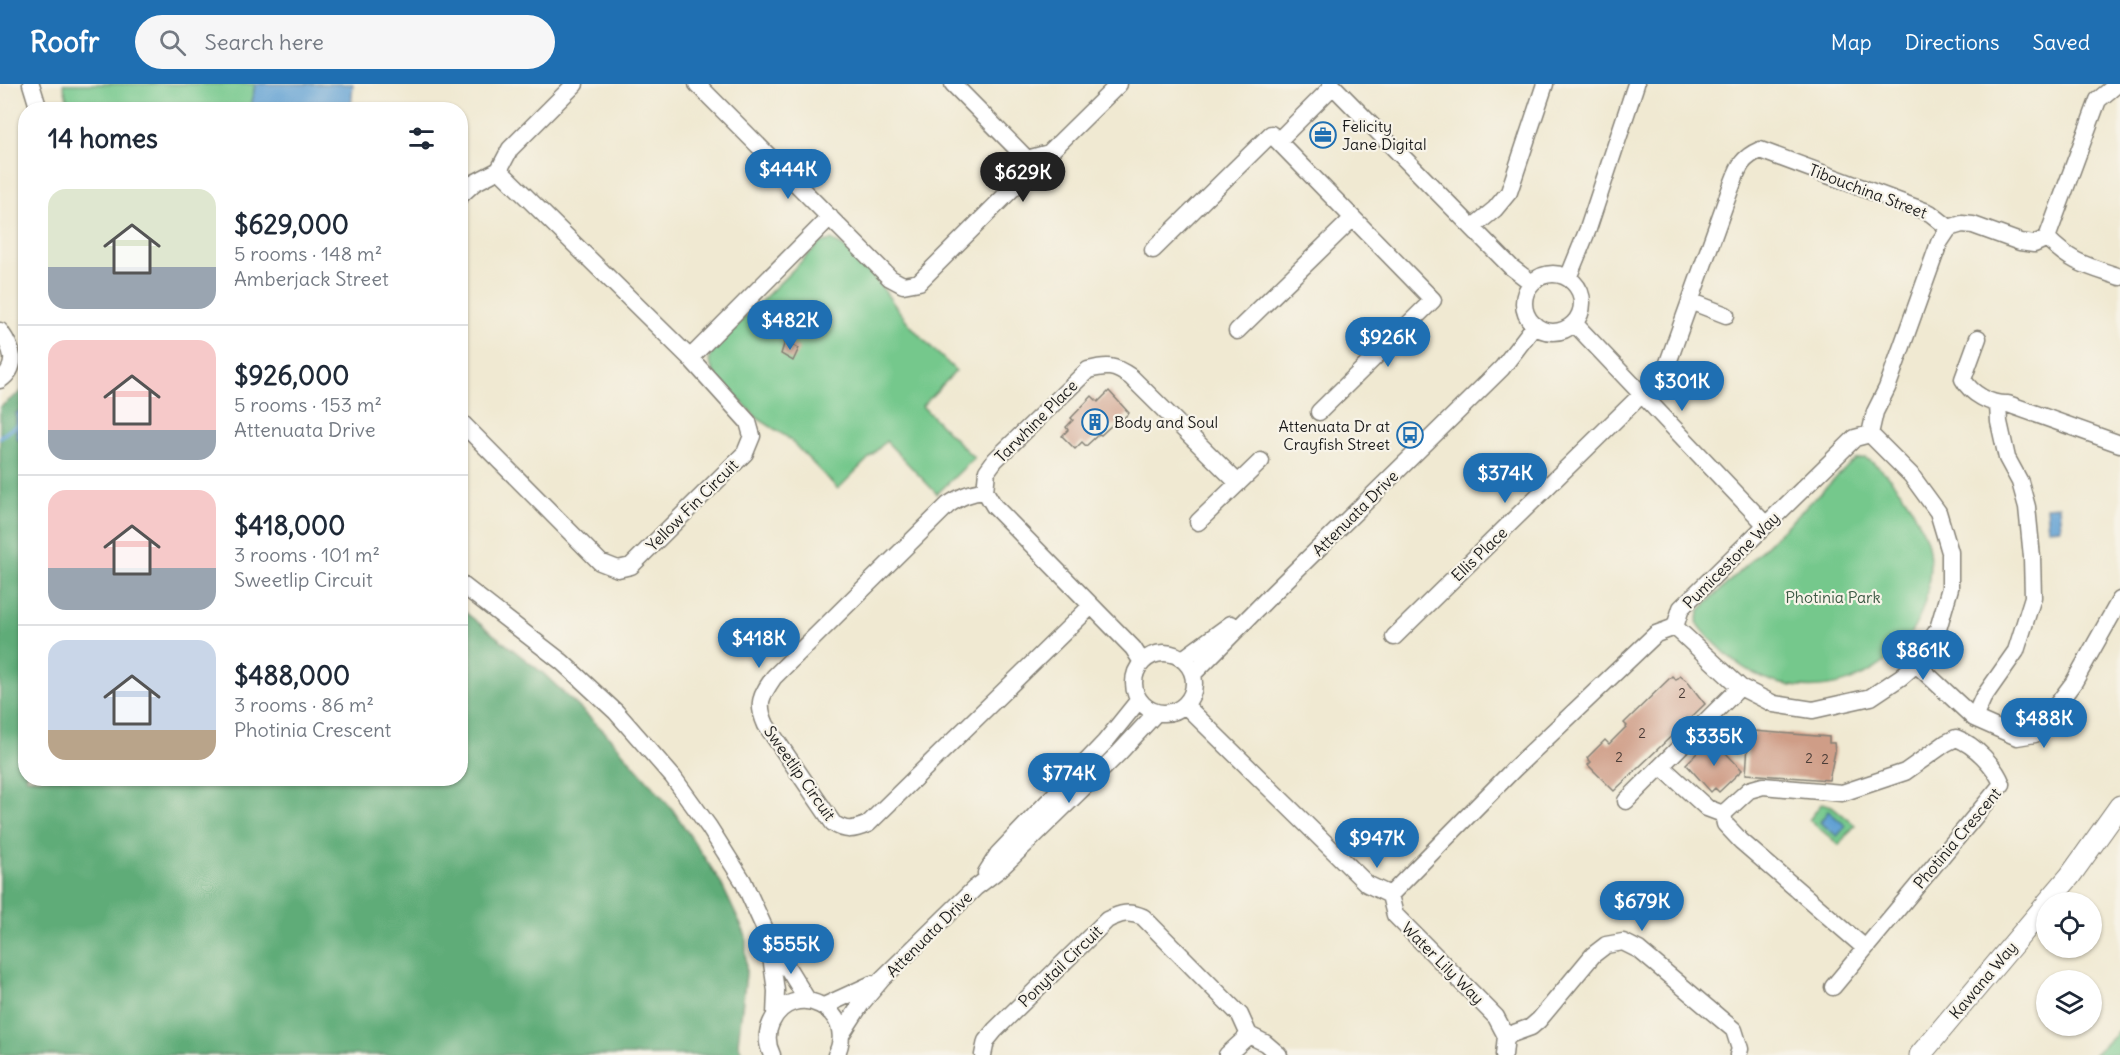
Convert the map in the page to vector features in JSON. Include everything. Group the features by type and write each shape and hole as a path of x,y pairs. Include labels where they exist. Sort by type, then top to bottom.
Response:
{"main road":[{"name":"Kawana Way","path":"2057,892 2120,806"},
{"name":"Kawana Way","path":"1920,1055 2036,917"}],"street":[{"path":"31,84 37,102"},
{"path":"40,102 41,84"},
{"path":"468,189 499,170 510,149 575,84"},
{"path":"697,84 890,278 903,285 920,282 1019,182 1027,159"},
{"path":"953,84 1027,159"},
{"path":"1027,159 1049,153 1119,84"},
{"path":"1473,227 1495,209 1509,192 1545,84"},
{"path":"1568,278 1588,229 1636,84"},
{"path":"1278,141 1332,85 1511,267 1532,283"},
{"path":"1675,627 1740,687 1774,704 1813,711 1871,697 1916,664 1938,629 1950,588 1950,552 1938,512 1911,475 1869,434 1875,412 1887,388 1939,243 1949,228 1962,224 1973,225 2020,242 2034,244 2047,238 2098,100 2117,86"},
{"path":"1153,250 1271,134 1433,300 1319,412"},
{"name":"Tibouchina Street","path":"1664,374 1740,164 1748,155 1760,150 1930,213 1949,228"},
{"name":"Yellow Fin Circuit","path":"468,429 600,562 618,569 631,566 745,453 752,436 748,422 690,357 499,170"},
{"path":"690,357 830,217"},
{"path":"1237,331 1353,218"},
{"path":"2047,238 2061,253 2073,260 2120,277"},
{"path":"1547,274 1568,278 1578,288 1581,296 1579,315 1574,322 1559,331 1550,332 1534,325 1528,318 1524,300 1532,283 1547,274"},
{"path":"1690,301 1726,315"},
{"path":"1574,322 1766,525"},
{"name":"Attenuata Drive","path":"1193,674 1502,368 1534,325"},
{"path":"0,331 10,346 14,362 7,375 0,380"},
{"path":"1978,338 1963,379 1968,389 1998,405 2008,404 2120,444"},
{"name":"Tarwhine Place","path":"985,491 987,471 995,460 1088,370 1104,365 1118,368 1131,376 1238,483"},
{"name":"Ellis Place","path":"1394,638 1641,395"},
{"path":"1974,718 1983,698 2016,651 2033,597 2027,507 2020,482 2007,458 1999,422 1998,405"},
{"name":"Pumicestone Way","path":"1390,896 1514,769 1656,634 1675,627 1681,608 1855,438 1869,434"},
{"path":"1198,522 1261,461"},
{"name":"Sweetlip Circuit","path":"985,491 975,491 948,505 774,677 763,694 760,711 766,725 833,823 841,829 854,830 868,824 1091,606"},
{"path":"985,491 994,506 1133,648 1142,662"},
{"path":"468,589 562,662 615,712 673,777 709,827 743,881 768,936 816,1004 831,1012 838,1023 841,1035"},
{"name":"Attenuata Drive","path":"1183,659 1272,594"},
{"path":"1916,664 1974,718 2017,737 2035,734 2074,682 2120,600"},
{"path":"1162,653 1173,654 1183,659 1193,674 1194,685 1185,705 1166,714 1156,713 1138,701 1133,681 1136,670 1142,662 1151,655 1162,653"},
{"path":"1626,801 1740,687"},
{"name":"Attenuata Drive","path":"975,888 998,854 1105,742 1138,701"},
{"path":"1185,705 1367,884 1390,896"},
{"name":"Attenuata Drive","path":"836,1055 840,1048 841,1035 861,1004 882,979 975,888 1000,870 1119,753 1156,713"},
{"name":"Photinia Crescent","path":"1723,814 1749,790 1763,786 1842,794 1905,772 1956,738 1967,742 1998,773 2002,784 1833,987"},
{"path":"1661,766 1707,808 1723,814 1725,824 1742,841 1865,948"},
{"name":"Water Lily Way","path":"1390,896 1395,915 1496,1017 1506,1036"},
{"name":"Ponytail Circuit","path":"982,1055 986,1041 995,1030 1107,920 1118,914 1131,912 1143,917 1240,1015 1249,1035 1265,1043 1279,1055"},
{"path":"768,936 776,991 775,1016 768,1037 772,1055"},
{"path":"1504,1055 1506,1036 1531,1027 1539,1020 1593,955 1606,945 1623,942 1639,950 1734,1030 1740,1049 1738,1055"},
{"name":"Attenuata Drive","path":"775,1016 790,1004 816,1004 882,979"},
{"path":"1227,1055 1249,1035"}],"green space":[{"path":"63,84 255,84 252,102 68,102"},
{"path":"831,240 855,255 865,265 912,328 956,371 922,406 974,458 937,494 886,441 838,489 787,437 757,418 714,373 709,362 712,350 820,243"},
{"path":"18,394 18,786 468,786 468,614 544,674 606,733 673,810 720,881 746,936 746,974 738,1043 743,1055 0,1055 0,407"},
{"name":"Photinia Park","path":"1865,458 1887,475 1901,492 1926,538 1930,564 1928,586 1918,621 1899,649 1874,669 1845,682 1813,687 1781,684 1749,671 1721,649 1702,630 1697,622 1700,610 1850,464 1857,459"},
{"path":"1822,803 1832,806 1855,825 1839,845 1809,820"},
{"path":"2120,1030 2120,1055 2094,1055"}],"water":[{"path":"255,84 353,84 352,102 252,102"},
{"path":"18,412 18,439 16,437 16,413"},
{"path":"2059,506 2061,528 2048,529 2046,507"},
{"path":"1828,811 1846,826 1837,836 1820,822"}],"building":[{"path":"785,341 799,348 793,361 781,354"},
{"name":"Body and Soul","path":"1109,391 1129,413 1086,446 1082,442 1075,449 1062,436 1068,430 1066,427 1073,420 1071,418 1092,396 1098,402"},
{"path":"1672,676 1676,680 1680,676 1687,681 1705,704 1614,791 1588,765 1591,762 1587,758 1605,740 1609,744 1627,726 1624,723"},
{"path":"1754,731 1829,737 1829,743 1834,743 1835,752 1829,780 1746,774 1748,745 1750,736 1754,737"},
{"path":"1709,741 1715,748 1717,746 1723,750 1742,770 1719,792 1715,788 1711,792 1686,764"}],"waterway":[{"path":"0,437 18,425"}],"place":[{"name":"Felicity Jane Digital","path":"1323,135"},
{"name":"Body and Soul","path":"1095,422"},
{"name":"Attenuata Dr at Crayfish Street","path":"1410,435"}]}
